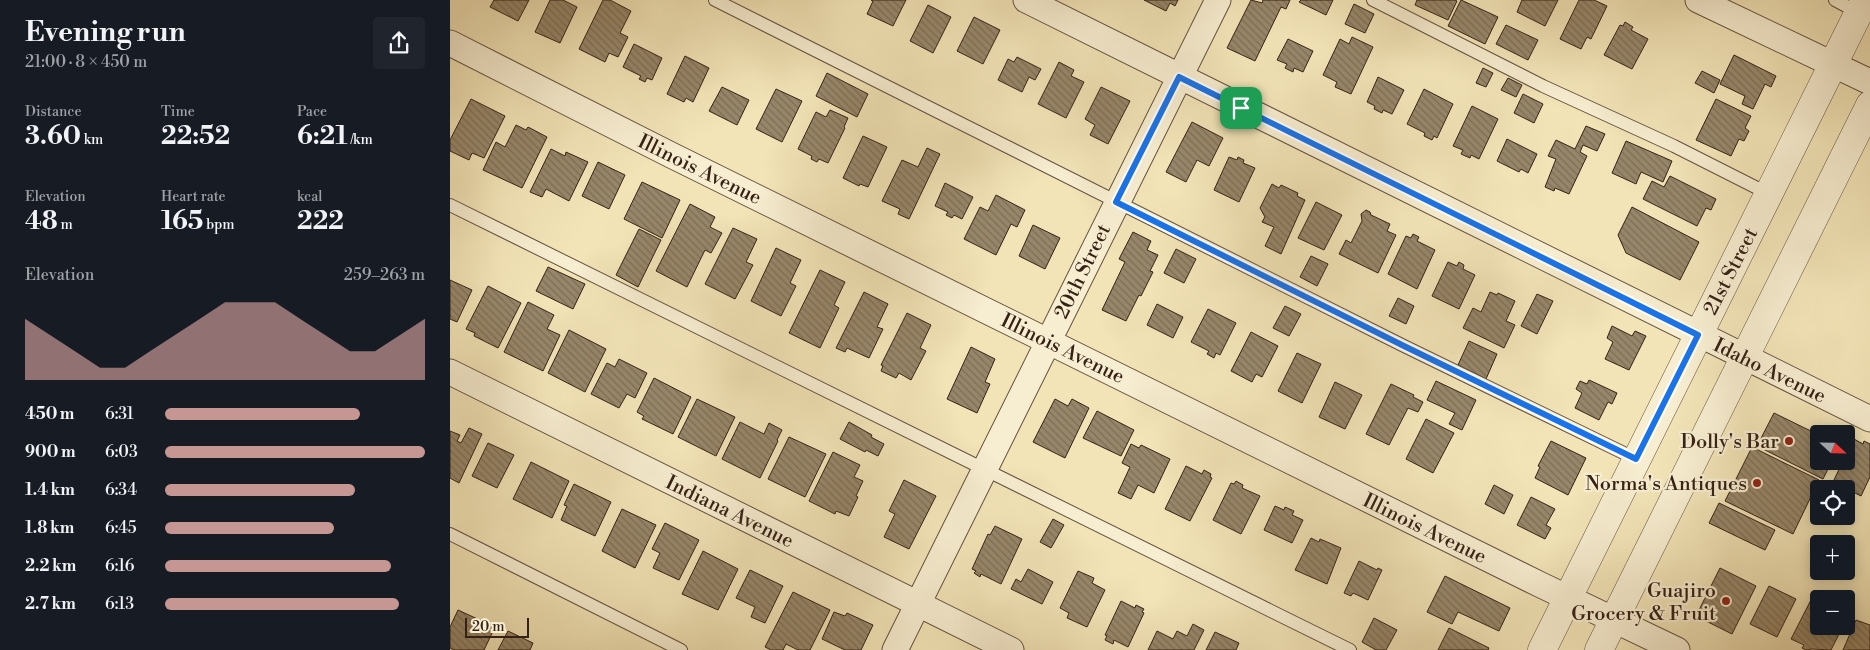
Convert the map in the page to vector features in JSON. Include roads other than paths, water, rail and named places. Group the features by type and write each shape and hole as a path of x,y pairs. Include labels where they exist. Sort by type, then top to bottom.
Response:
{"street":[{"name":"Idaho Avenue","path":"1026,0 1870,419"},
{"name":"20th Street","path":"895,650 1218,0"},
{"path":"1698,0 1870,82"},
{"name":"21st Street","path":"1542,650 1862,6"},
{"name":"Illinois Avenue","path":"450,43 671,155 1677,650"},
{"path":"1599,650 1870,105"},
{"name":"Indiana Avenue","path":"450,372 1011,650"}],"lane":[{"path":"715,0 1404,346 1636,459"},
{"path":"1373,0 1543,86 1674,146 1769,194"},
{"path":"1835,0 1862,6"},
{"path":"450,205 1350,650"},
{"path":"450,534 681,650"}],"place":[{"name":"Dolly's Bar","path":"1789,441"},
{"name":"Norma's Antiques","path":"1757,483"},
{"name":"Guajiro Grocery & Fruit","path":"1726,601"}]}
